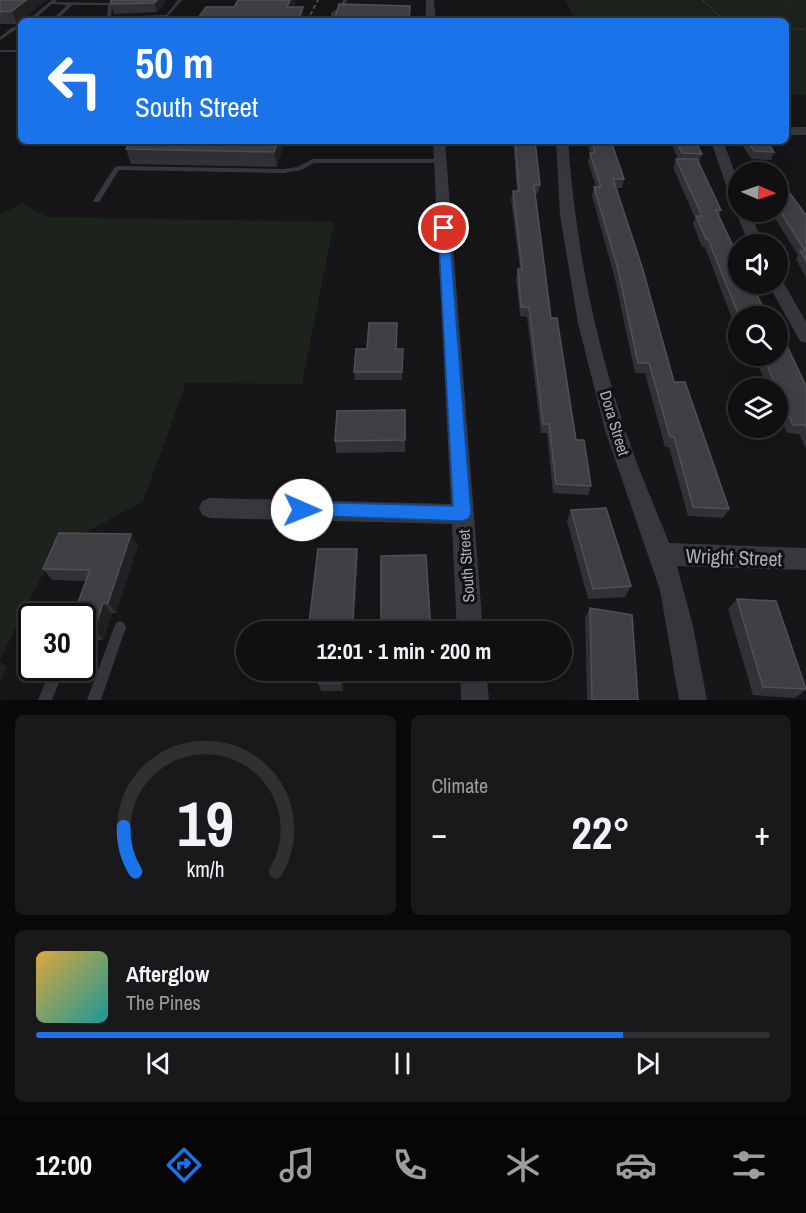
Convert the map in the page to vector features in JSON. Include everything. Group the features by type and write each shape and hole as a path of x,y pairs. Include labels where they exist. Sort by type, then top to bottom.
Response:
{"street":[{"path":"430,0 431,18"},
{"path":"789,130 806,131"},
{"name":"South Street","path":"439,144 469,621"},
{"name":"Dora Street","path":"562,144 569,233 590,339 615,430 661,554 681,629 693,700"},
{"path":"718,144 728,172"},
{"path":"782,294 806,337"},
{"path":"210,508 462,514"},
{"name":"Wright Street","path":"661,554 806,559"},
{"path":"474,681 475,700"}],"lane":[{"path":"32,18 53,2 112,2 109,18 167,16 180,0"},
{"path":"333,18 333,13 342,8 345,0"},
{"path":"56,18 74,3"},
{"path":"0,39 18,28"},
{"path":"0,51 18,51"},
{"path":"98,201 117,168 284,171 299,169 313,161 440,162"},
{"path":"94,700 120,627"},
{"path":"45,700 53,681"}],"path":[{"path":"703,0 721,18"},
{"path":"789,29 806,29"}],"shaded area":[{"path":"566,0 806,0 806,95 789,95 789,18 574,18"},
{"path":"23,203 46,217 334,222 302,384 186,383 143,501 81,535 43,574 28,603 18,603 18,623 0,659 0,215"}],"building":[{"path":"0,0 26,0 12,11 0,12"},
{"path":"111,0 157,0 154,3 111,4"},
{"path":"238,0 290,0 287,7 303,7 299,18 198,18 206,7 234,7"},
{"path":"339,4 410,6 409,18 335,18"},
{"path":"129,144 277,144 274,152 126,149"},
{"path":"515,144 535,144 540,185 534,185 551,318 557,318 576,440 584,440 591,486 556,484 549,424 543,424 529,307 521,307 518,269 522,269 513,191 519,191"},
{"path":"593,144 612,144 624,179 613,179 643,270 674,382 685,382 729,509 693,507 674,437 670,437 649,363 638,363 618,269 594,187 601,187 590,153 595,153"},
{"path":"678,144 697,144 702,154 682,153"},
{"path":"750,144 769,144 774,152 754,151"},
{"path":"676,159 697,159 721,210 716,210 728,235 728,289 696,216 702,216"},
{"path":"788,191 806,215 806,261 800,251 805,251 787,222"},
{"path":"730,294 757,294 762,306 735,306"},
{"path":"369,323 397,323 396,349 403,349 402,372 354,372 356,349 367,349"},
{"path":"788,348 806,386 806,428 805,425 793,425 788,414 788,378 773,378 767,366 788,366"},
{"path":"405,410 405,440 335,441 337,411"},
{"path":"606,508 631,586 593,589 571,510"},
{"path":"59,533 131,534 108,603 103,603 96,624 96,603 78,603 90,570 43,569"},
{"path":"318,549 357,549 353,621 309,621"},
{"path":"426,555 430,621 381,621 381,556"},
{"path":"737,599 776,601 806,689 763,687"},
{"path":"590,608 632,615 638,700 592,700"},
{"path":"318,681 341,681 341,683 318,683"}],"railway":[{"path":"309,18 318,0"}],"route":[{"path":"302,510 462,514 444,228"}]}
